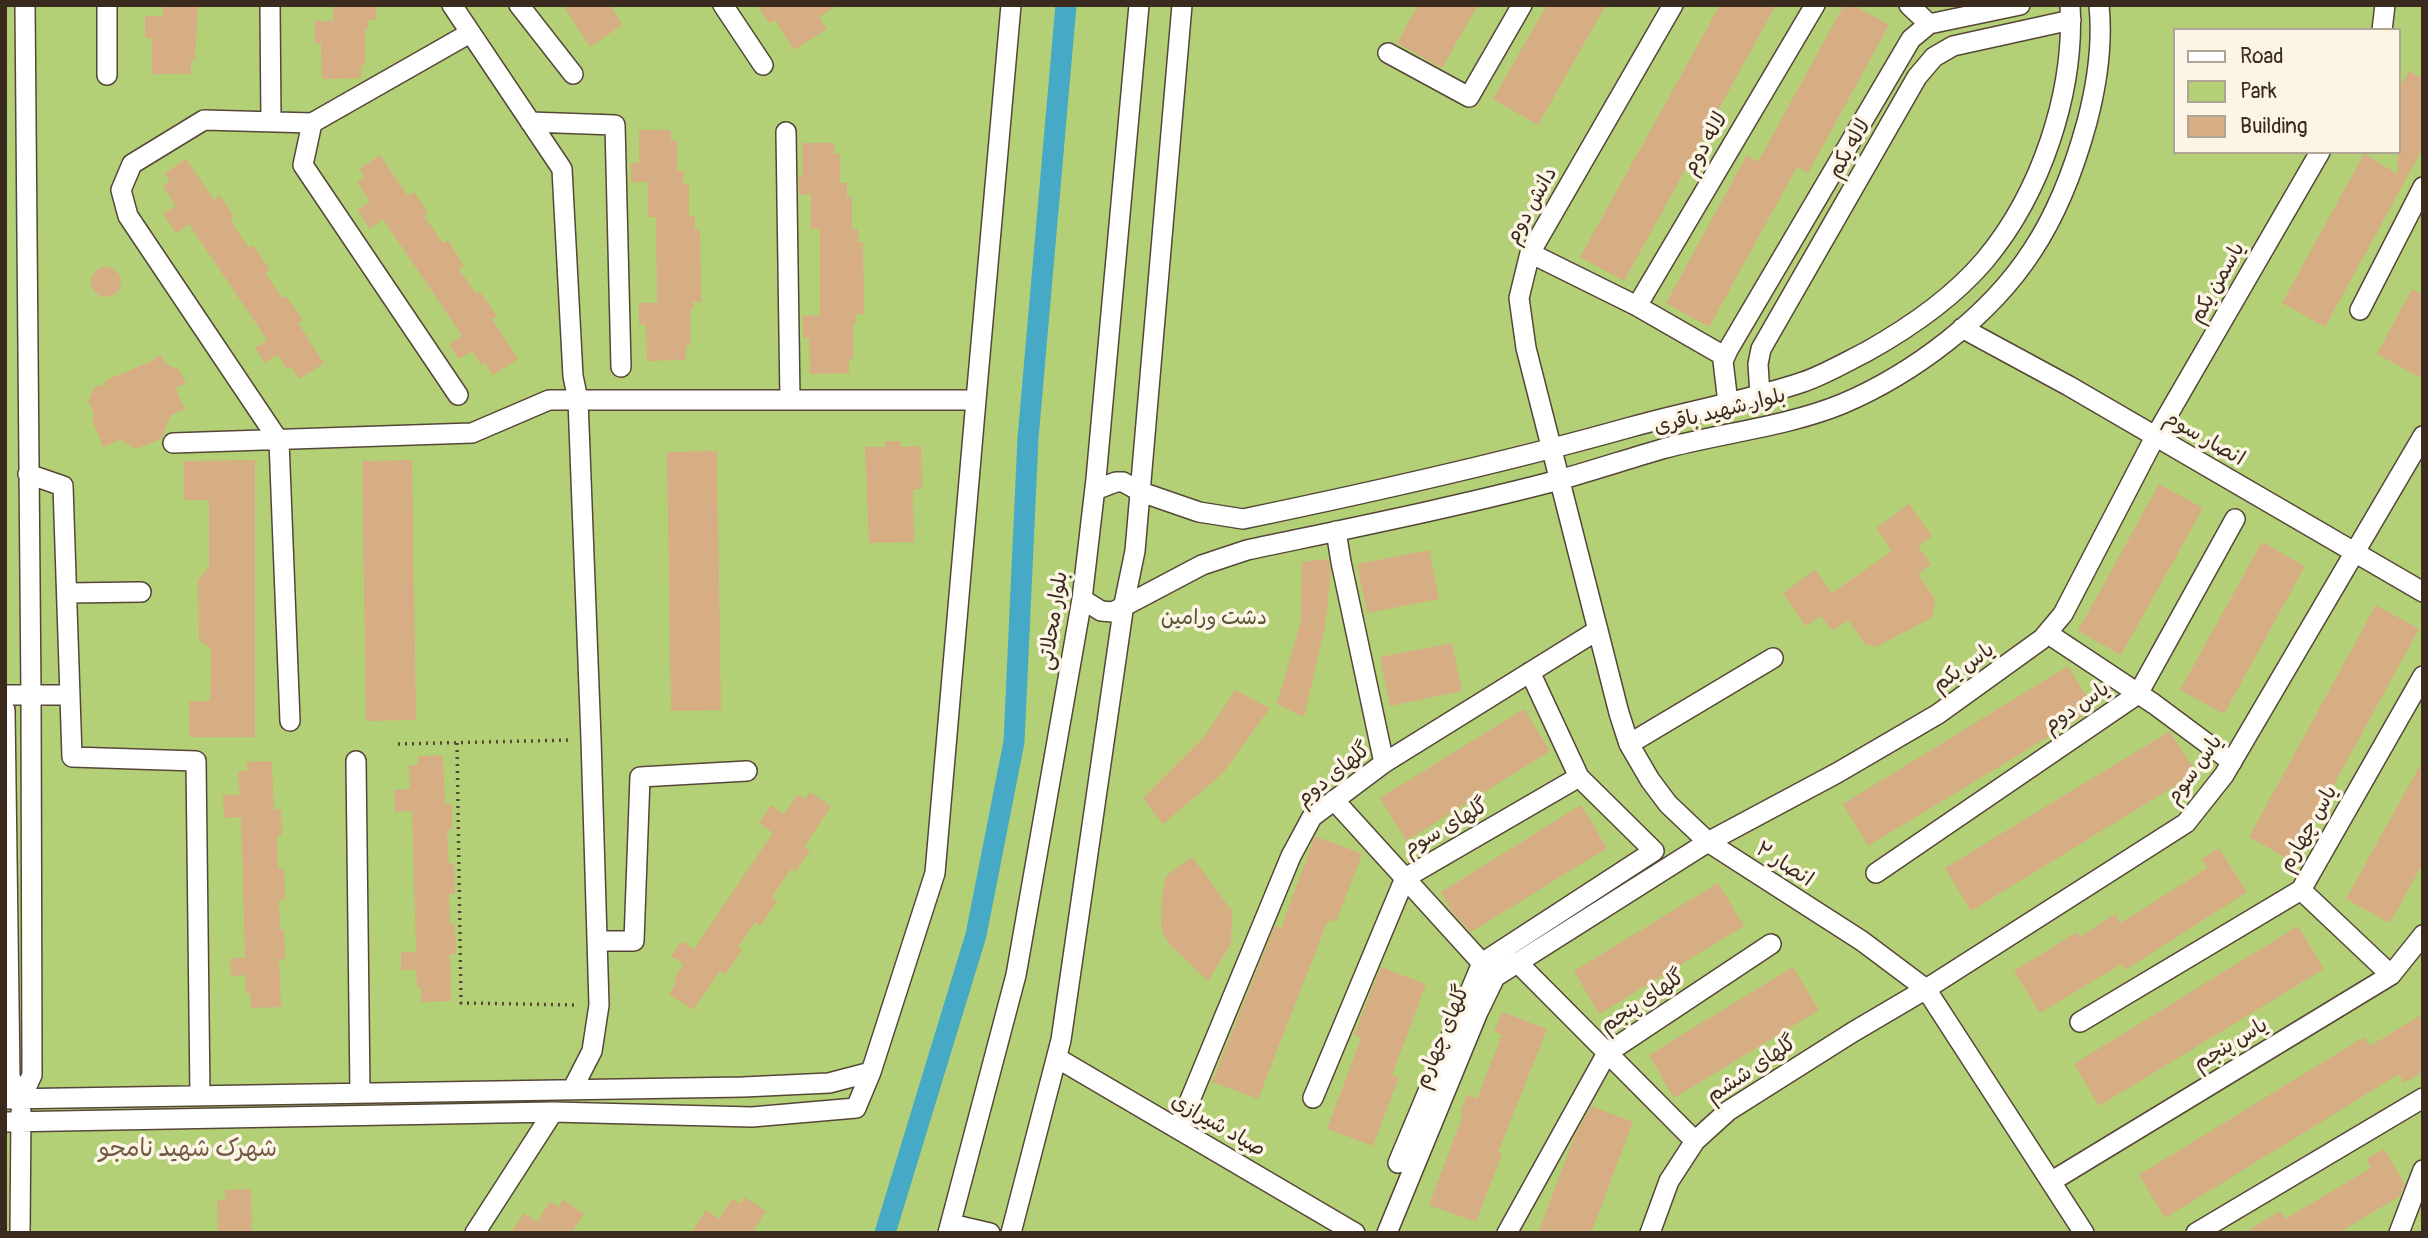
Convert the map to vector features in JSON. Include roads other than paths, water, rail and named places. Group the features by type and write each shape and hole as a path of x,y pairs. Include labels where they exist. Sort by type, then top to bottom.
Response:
{"street":[{"path":"13,1099 32,1075 25,5"},
{"path":"107,5 107,75"},
{"path":"270,5 271,122"},
{"path":"452,5 562,169 573,376 578,400 599,1005 592,1051 572,1088"},
{"path":"519,5 573,75"},
{"path":"723,5 763,65"},
{"path":"13,1122 553,1112 752,1117 856,1108 871,1072 935,873 1011,5"},
{"name":"بلوار محلاتی","path":"950,1228 1016,975 1082,599 1095,490 1139,5"},
{"path":"1011,1233 1057,1058 1124,604 1135,551 1182,5"},
{"path":"1388,53 1469,97 1522,5"},
{"name":"دانش دوم","path":"1559,480 1526,348 1519,298 1530,253 1673,5"},
{"name":"لاله دوم","path":"1637,306 1815,5"},
{"path":"1909,5 1927,14 2020,5"},
{"name":"بلوار شهید باقری","path":"1124,604 1202,565 1247,550 1559,480 1666,448 1782,421 1838,405 1870,391 1902,372 1962,328 1997,294 2032,252 2056,209 2080,147 2097,85 2101,25 2099,5"},
{"path":"2382,28 2385,5"},
{"name":"بلوار شهید باقری","path":"1095,490 1123,482 1141,492 1199,512 1243,519 1551,449 1805,381 1906,330 1947,297 1984,260 2024,204 2052,133 2070,66 2071,13"},
{"name":"لاله یکم","path":"1760,395 1758,364 1761,349 1917,77 1934,57 1953,46 2071,13"},
{"path":"1728,403 1724,356 1899,56 1927,14"},
{"path":"290,721 279,441 128,216 121,190 132,164 204,120 312,123 470,33"},
{"path":"530,122 615,125 621,367"},
{"path":"312,123 303,165 458,395"},
{"path":"786,132 790,400"},
{"name":"یاسمن یکم","path":"2155,437 2319,154"},
{"path":"2360,310 2423,187"},
{"path":"1530,253 1637,306 1724,356"},
{"name":"انصار سوم","path":"1962,328 2069,386 2423,592"},
{"path":"173,443 472,433 549,400 976,400"},
{"name":"یاس سوم","path":"1926,989 2186,823 2232,762 2423,436"},
{"name":"یاس یکم","path":"1708,842 1837,773 1938,714 2030,650 2063,614 2155,437"},
{"path":"28,474 63,486 72,757 196,761 200,1096"},
{"name":"انصار ۲","path":"1559,480 1619,713 1629,744 1650,780 1668,804 1708,842 1862,942 1926,989 2084,1233"},
{"name":"یاس دوم","path":"1876,873 2138,694 2235,519"},
{"path":"1336,531 1384,763"},
{"path":"66,593 141,592"},
{"path":"1082,599 1101,611 1113,612 1124,604"},
{"name":"گلهای دوم","path":"1178,1129 1291,856 1312,817 1384,763 1598,629"},
{"path":"2047,633 2232,762"},
{"path":"1629,744 1773,658"},
{"path":"1398,1163 1482,963 1654,851 1579,777 1530,672"},
{"name":"یاس چهارم","path":"2080,1022 2301,890 2423,676"},
{"path":"5,695 70,695"},
{"path":"5,710 10,1077 20,1233"},
{"path":"356,761 360,1092"},
{"path":"597,941 634,941 640,776 747,771"},
{"name":"گلهای سوم","path":"1313,1098 1405,878 1579,777"},
{"path":"1334,800 1482,963"},
{"name":"گلهای چهارم","path":"1387,1233 1495,977 1708,842"},
{"path":"2301,890 2391,975"},
{"name":"یاس پنجم","path":"2052,1181 2391,975 2423,935"},
{"name":"گلهای پنجم","path":"1507,1233 1607,1053 1771,944"},
{"path":"1517,962 1695,1141"},
{"name":"گلهای ششم","path":"1650,1233 1669,1181 1695,1141 1728,1111 1926,989"},
{"name":"صیاد شیرازی","path":"1057,1058 1355,1233"},
{"path":"13,1099 829,1083 871,1072"},
{"path":"2196,1233 2423,1098"},
{"path":"475,1233 553,1112"},
{"path":"2399,1233 2423,1170"},
{"path":"950,1228 990,1233"}],"waterway":[{"path":"885,1233 976,935 1014,742 1028,438 1066,5"}],"district":[{"name":"شهرک شهید نامجو","path":"188,1150"}],"park label":[{"name":"دشت ورامین","path":"1214,619"}]}
